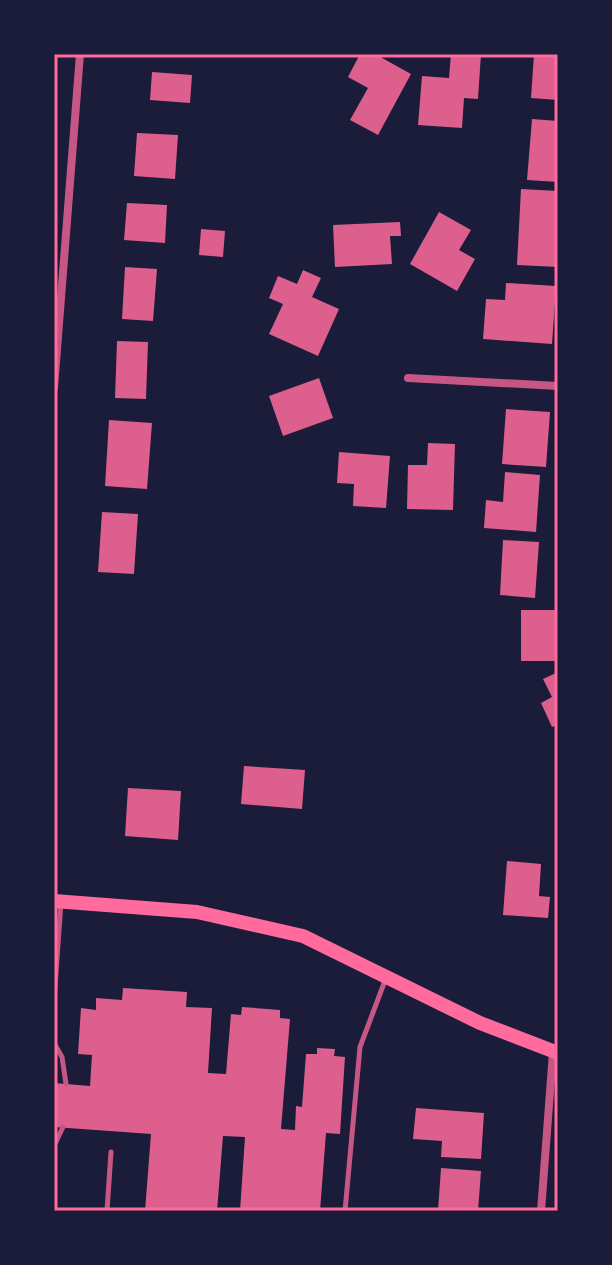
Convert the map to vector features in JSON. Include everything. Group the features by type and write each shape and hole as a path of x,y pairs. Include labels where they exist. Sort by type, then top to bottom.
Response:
{"main road":[{"path":"58,901 197,912 303,936 512,1038 556,1053"}],"street":[{"path":"54,388 80,54"},
{"path":"408,378 558,386"},
{"path":"541,1211 556,1053"}],"lane":[{"path":"54,1001 58,901"},
{"path":"345,1211 360,1047 386,977"},
{"path":"54,1043 62,1057 66,1084"},
{"path":"54,1146 63,1127"},
{"path":"107,1211 111,1152"}],"building":[{"path":"360,54 375,54 411,74 378,135 350,120 368,88 348,77"},
{"path":"451,54 481,54 478,99 464,98 462,128 418,125 422,76 449,78"},
{"path":"534,54 558,54 558,100 531,98"},
{"path":"152,72 192,75 190,103 150,100"},
{"path":"532,119 558,121 558,182 527,180"},
{"path":"137,133 178,135 175,179 134,176"},
{"path":"521,189 558,191 558,267 517,265"},
{"path":"127,203 167,205 165,243 124,240"},
{"path":"439,212 471,230 459,250 475,259 457,291 410,264"},
{"path":"400,222 401,236 390,236 392,264 335,267 333,225"},
{"path":"201,229 225,231 223,257 199,255"},
{"path":"125,267 157,269 153,321 122,319"},
{"path":"303,270 321,278 312,297 339,309 318,356 269,334 283,304 269,298 278,276 297,284"},
{"path":"506,283 556,286 552,344 483,339 486,299 505,300"},
{"path":"117,341 148,342 146,399 115,398"},
{"path":"319,378 333,418 283,436 269,396"},
{"path":"506,409 550,412 546,467 502,464"},
{"path":"109,420 152,423 147,489 105,486"},
{"path":"428,443 455,444 453,510 407,509 408,465 427,465"},
{"path":"339,452 390,456 386,508 353,506 354,484 337,483"},
{"path":"505,472 540,475 536,532 484,528 486,500 503,502"},
{"path":"102,512 138,514 134,574 98,572"},
{"path":"503,540 539,542 535,598 500,595"},
{"path":"521,610 555,610 555,661 521,661"},
{"path":"558,672 558,725 552,727 541,703 552,697 543,679"},
{"path":"244,766 305,770 302,809 241,804"},
{"path":"128,788 181,791 178,840 125,836"},
{"path":"507,861 541,864 539,896 550,897 548,918 503,915"},
{"path":"123,988 187,992 186,1007 212,1008 208,1073 226,1074 231,1014 241,1015 242,1007 280,1010 280,1018 290,1019 281,1129 295,1130 296,1106 302,1107 306,1054 317,1054 317,1048 335,1049 334,1056 345,1057 340,1134 326,1133 320,1211 240,1211 245,1137 223,1136 217,1211 145,1211 151,1134 54,1127 54,1083 90,1086 92,1055 78,1054 81,1008 96,1010 96,998 122,1000"},
{"path":"416,1108 484,1113 481,1159 441,1157 442,1141 413,1139"},
{"path":"441,1168 481,1171 478,1211 438,1211"}]}
